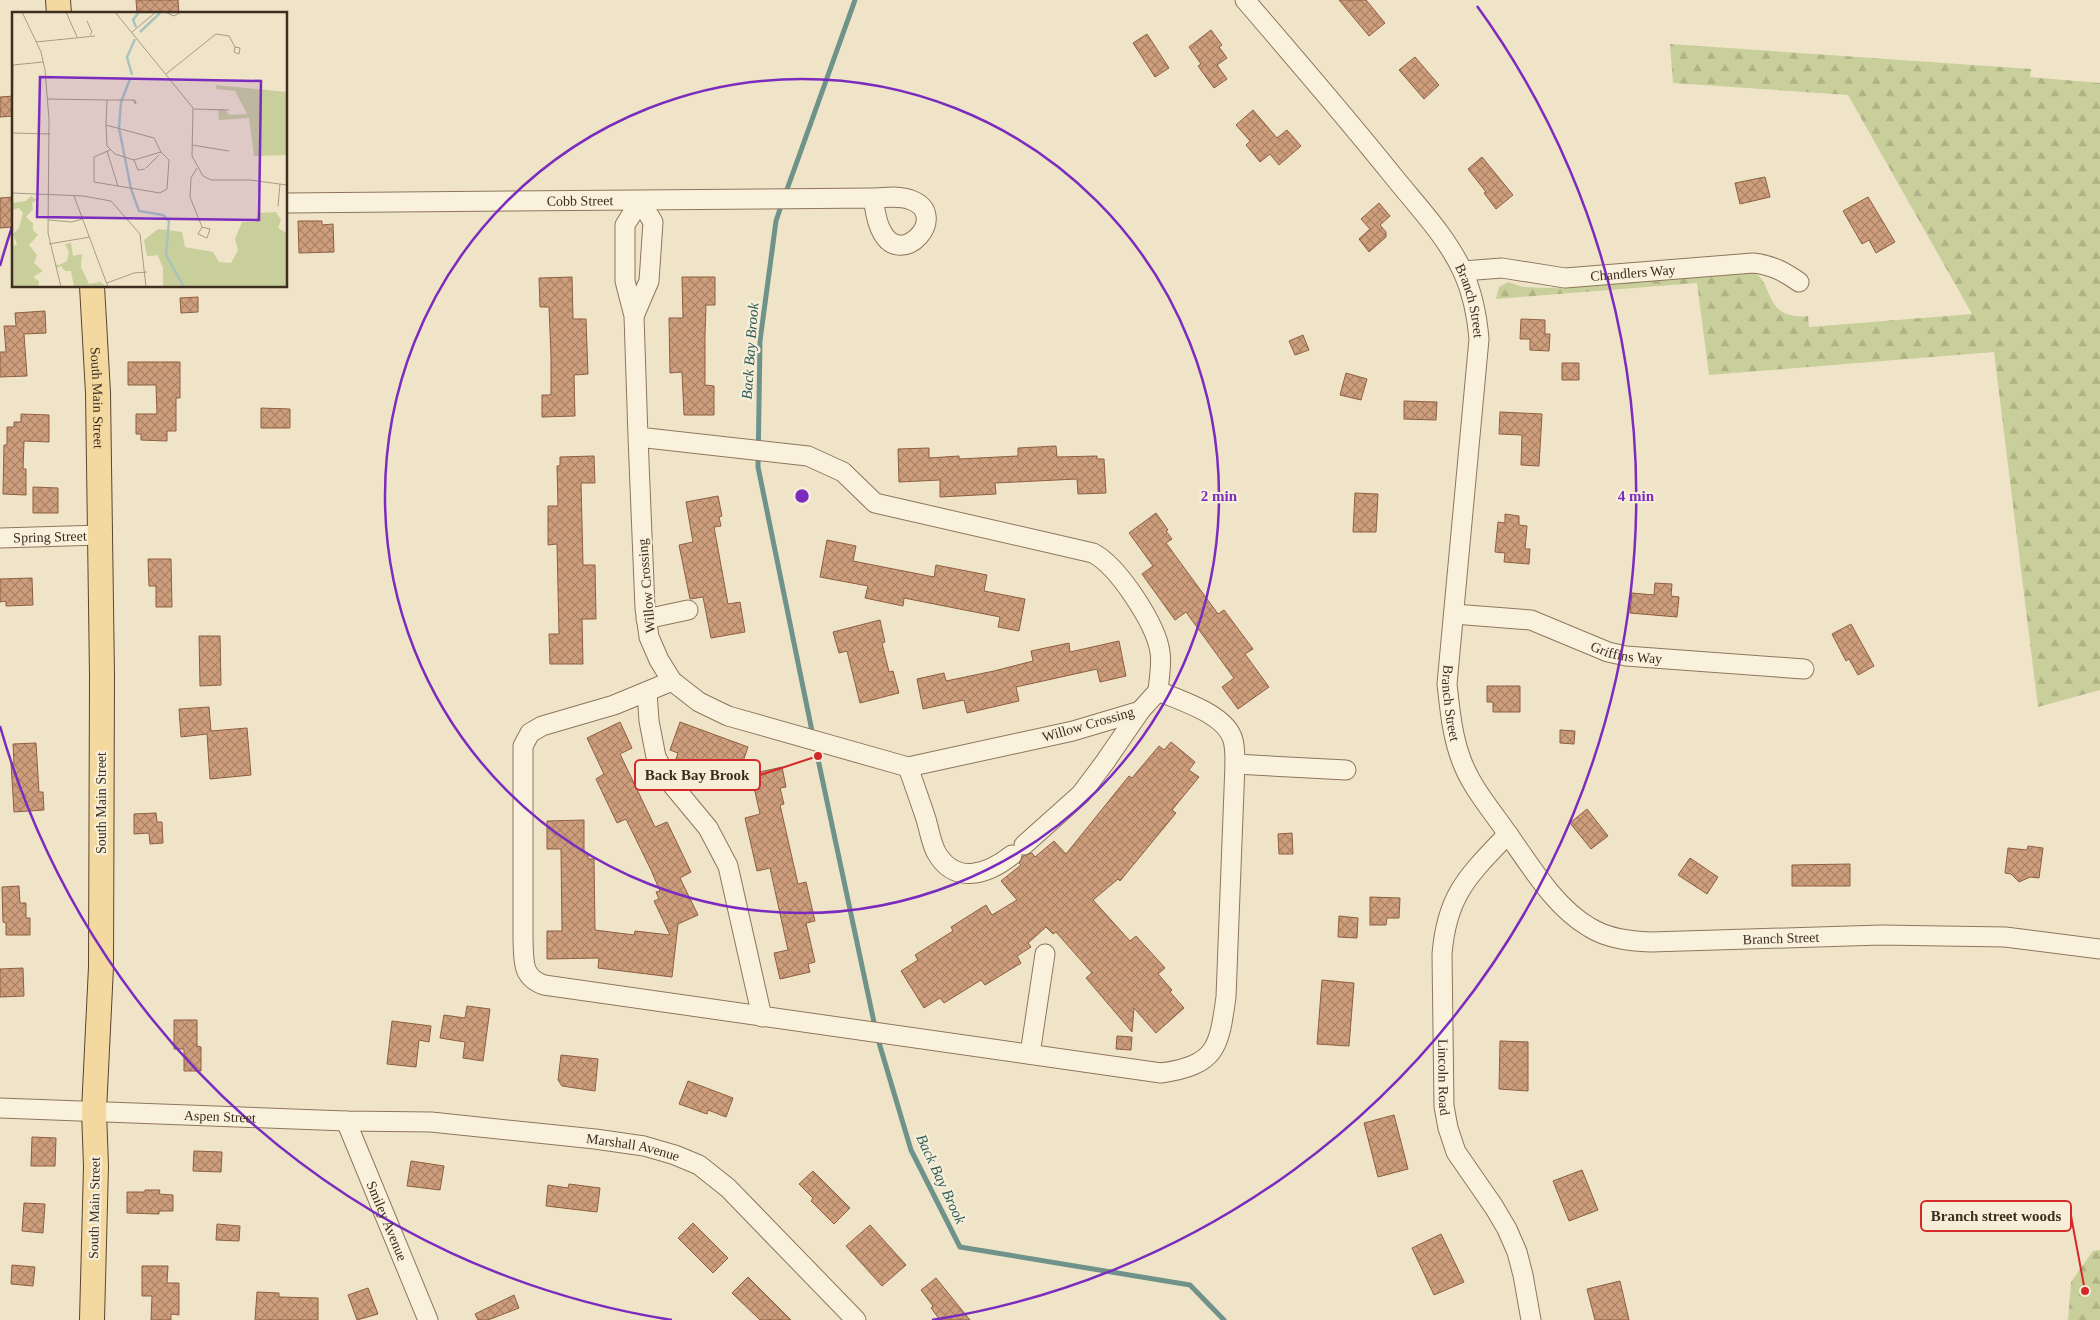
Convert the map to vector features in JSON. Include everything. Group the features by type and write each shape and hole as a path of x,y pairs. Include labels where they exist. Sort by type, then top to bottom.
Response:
{"main road":[{"name":"South Main Street","path":"92,288 98,393 101,535 101,967 94,1111 96,1166 92,1320"}],"street":[{"name":"Branch Street","path":"1244,0 1337,106 1446,242 1463,271 1476,307 1479,339 1448,684 1451,724 1466,771 1478,792 1553,895 1573,915 1595,930 1623,940 1651,942 1881,935 2005,937 2100,949"},
{"name":"Cobb Street","path":"288,204 872,198"},
{"name":"Willow Crossing","path":"634,316 649,281 653,222 640,201 625,225 625,281 634,316 646,619 649,637 659,660 672,681 699,702 728,716 908,767 1073,730 1140,711 1158,691"},
{"name":"Chandlers Way","path":"1463,271 1502,268 1565,278 1753,263 1779,268 1799,282"},
{"path":"638,437 808,456 843,472 875,503 1093,553 1104,558 1124,582 1153,627 1160,653 1158,691 1214,716 1227,727 1234,741 1235,764 1226,997 1221,1034 1214,1051 1200,1062 1179,1071 1161,1073 762,1017 534,982 527,974 524,961 523,746 530,733 542,726 614,705 672,681"},
{"name":"Spring Street","path":"0,538 101,535"},
{"path":"646,619 688,610"},
{"name":"Griffins Way","path":"1454,614 1531,620 1608,652 1632,657 1804,668"},
{"path":"647,692 649,721 656,757 669,781 708,828 728,866 762,1017"},
{"path":"908,767 936,852 949,866 962,873 972,875 987,872 1018,850 1081,794 1140,711"},
{"path":"1235,764 1346,770"},
{"name":"Lincoln Road","path":"1508,834 1474,870 1461,887 1451,908 1444,932 1442,954 1444,1106 1448,1128 1456,1152 1494,1207 1517,1252 1523,1275 1530,1320"},
{"path":"1030,1054 1045,954"},
{"name":"Aspen Street","path":"0,1108 346,1121"},
{"name":"Smiley Avenue","path":"346,1121 428,1320"},
{"name":"Marshall Avenue","path":"346,1121 431,1122 644,1146 675,1155 699,1165 728,1188 856,1320"}],"green space":[{"path":"1670,44 2031,69 2030,77 2100,83 2100,690 2038,707 1994,352 1709,375 1697,283 1496,299 1499,287 1508,282 1523,287 1548,288 1749,272 1757,275 1763,281 1770,297 1782,312 1793,316 1808,316 1809,327 1972,314 1848,95 1673,83"},
{"path":"2100,1250 2100,1320 2068,1320 2071,1282 2093,1251"}],"building":[{"path":"136,0 178,0 179,12 137,12"},
{"path":"1339,0 1366,0 1385,23 1369,36"},
{"path":"1211,30 1222,45 1219,47 1227,58 1217,65 1227,79 1214,88 1198,66 1201,64 1189,47"},
{"path":"1147,34 1169,68 1155,77 1133,43"},
{"path":"1415,57 1439,85 1424,99 1399,70"},
{"path":"12,96 12,116 0,117 0,97"},
{"path":"1253,110 1277,138 1287,130 1301,146 1279,165 1270,154 1260,162 1246,145 1250,141 1236,125"},
{"path":"1482,157 1513,195 1496,209 1484,193 1486,192 1468,169"},
{"path":"1765,177 1770,197 1740,204 1735,183"},
{"path":"12,197 12,227 0,228 0,198"},
{"path":"1868,197 1895,242 1876,253 1869,240 1862,244 1843,211"},
{"path":"1379,203 1390,216 1380,225 1386,232 1386,237 1369,252 1359,239 1370,229 1361,219"},
{"path":"298,221 322,221 322,225 333,224 334,252 299,253"},
{"path":"572,277 573,319 586,319 588,374 574,375 575,416 542,417 542,395 551,395 551,356 549,307 540,307 539,278"},
{"path":"682,277 715,277 715,305 706,305 705,335 705,385 714,386 714,415 684,415 682,372 670,373 669,318 683,318"},
{"path":"198,297 198,312 181,313 180,298"},
{"path":"45,311 46,333 24,334 27,376 0,377 0,352 6,352 4,326 16,326 15,313"},
{"path":"1521,319 1545,320 1545,334 1550,334 1549,351 1530,350 1530,339 1520,339"},
{"path":"1303,335 1309,350 1295,355 1289,341"},
{"path":"128,362 180,362 180,398 176,398 176,431 167,431 167,441 141,440 141,434 136,434 136,414 157,414 156,385 128,385"},
{"path":"1562,363 1579,363 1579,380 1562,380"},
{"path":"1346,373 1367,379 1361,400 1340,395"},
{"path":"1404,401 1437,402 1436,420 1404,419"},
{"path":"261,408 290,409 290,428 261,428"},
{"path":"1500,412 1542,414 1539,466 1521,465 1522,435 1499,434"},
{"path":"21,414 49,415 49,442 24,441 23,469 26,469 26,495 3,494 4,445 7,445 7,427 14,427 14,422 21,422"},
{"path":"1056,446 1057,457 1097,456 1097,459 1104,459 1106,493 1078,494 1077,479 995,483 996,494 940,497 940,480 899,482 898,449 929,448 929,458 959,456 959,459 1018,456 1018,448"},
{"path":"594,456 595,483 581,483 583,565 595,565 596,619 582,619 583,664 550,664 549,634 559,634 557,544 548,545 548,506 558,506 557,466 560,466 560,457"},
{"path":"33,487 58,488 58,513 33,513"},
{"path":"1355,493 1378,494 1376,532 1353,532"},
{"path":"718,496 722,516 719,517 721,526 714,527 728,604 740,602 745,632 711,638 703,597 690,599 679,545 693,542 686,502"},
{"path":"1156,513 1172,539 1166,543 1218,614 1224,610 1253,649 1245,654 1269,687 1238,709 1222,687 1234,678 1186,612 1175,620 1142,574 1153,566 1129,533"},
{"path":"1505,514 1519,516 1519,525 1527,526 1525,549 1530,549 1529,564 1504,562 1505,553 1495,552 1498,522 1505,523"},
{"path":"827,540 856,546 853,561 934,577 936,565 987,575 984,591 1025,599 1019,631 998,627 1000,617 904,598 903,606 865,598 868,586 820,577"},
{"path":"148,559 171,559 172,607 156,607 156,586 149,586"},
{"path":"32,578 33,605 6,606 6,601 0,602 0,579"},
{"path":"1655,583 1672,584 1671,596 1679,597 1677,617 1630,613 1632,593 1654,595"},
{"path":"880,620 885,642 882,643 889,672 893,671 899,693 860,703 847,651 839,653 833,632"},
{"path":"1851,624 1874,666 1858,675 1849,659 1846,661 1832,634"},
{"path":"199,636 220,636 221,685 200,686"},
{"path":"1119,641 1126,676 1100,682 1097,669 1016,687 1019,701 967,713 964,700 923,709 917,679 944,673 946,681 1033,661 1031,651 1069,643 1070,652"},
{"path":"1487,686 1520,686 1520,712 1493,712 1493,702 1487,702"},
{"path":"209,707 211,731 247,728 251,775 210,779 207,734 181,737 179,709"},
{"path":"620,722 632,748 620,754 655,827 667,822 691,872 680,878 698,915 678,924 672,977 598,968 599,958 547,959 547,931 562,931 561,849 547,849 547,821 584,820 584,853 588,853 588,859 594,859 595,930 634,935 635,931 670,935 654,901 659,899 656,892 660,891 651,870 626,819 617,823 596,779 604,774 587,738"},
{"path":"680,722 748,747 738,776 729,772 728,778 676,759 678,753 670,750"},
{"path":"1560,730 1575,731 1574,744 1560,743"},
{"path":"1171,742 1195,762 1189,770 1199,777 1172,810 1176,813 1120,881 1118,879 1093,900 1130,941 1136,936 1165,968 1158,974 1184,1008 1156,1033 1134,1008 1132,1032 1086,978 1092,973 1056,932 1053,934 1046,927 1028,943 1031,947 1017,956 1021,963 985,985 981,980 944,1003 940,998 924,1008 901,971 918,960 915,955 953,931 951,927 986,905 992,915 1017,900 1001,881 1021,865 1019,863 1023,856 1032,853 1035,857 1054,841 1066,854 1129,776 1132,778 1159,746 1164,750"},
{"path":"36,743 39,792 43,792 44,810 14,812 11,763 14,763 13,744"},
{"path":"782,767 786,787 780,788 784,804 780,805 798,884 806,882 815,921 806,923 815,962 808,964 810,972 780,979 774,953 788,950 770,868 757,871 745,818 760,814 751,774"},
{"path":"1587,809 1608,836 1591,849 1570,823"},
{"path":"156,813 157,822 162,822 163,843 150,844 149,833 134,834 134,814"},
{"path":"1292,833 1293,854 1279,854 1278,834"},
{"path":"2028,846 2043,848 2039,878 2030,877 2019,882 2011,874 2005,873 2008,848 2027,850"},
{"path":"1690,858 1718,877 1707,894 1678,875"},
{"path":"1850,864 1850,886 1792,886 1792,865"},
{"path":"19,886 20,903 26,903 26,918 30,918 30,935 6,935 6,923 3,922 2,887"},
{"path":"1370,897 1400,898 1399,918 1387,918 1386,925 1370,925"},
{"path":"1339,916 1358,918 1357,938 1338,937"},
{"path":"23,968 24,996 0,997 0,969"},
{"path":"1322,980 1354,983 1349,1046 1317,1044"},
{"path":"467,1006 490,1009 483,1061 463,1058 465,1042 440,1038 444,1015 465,1018"},
{"path":"174,1020 197,1020 197,1046 201,1047 201,1071 184,1071 184,1049 174,1049"},
{"path":"392,1021 431,1026 429,1042 419,1040 416,1067 387,1064"},
{"path":"1117,1036 1132,1037 1131,1050 1116,1049"},
{"path":"1500,1041 1528,1042 1528,1091 1499,1089"},
{"path":"561,1055 598,1059 595,1091 562,1086 558,1080"},
{"path":"688,1081 733,1098 726,1117 708,1110 707,1114 679,1104"},
{"path":"1394,1115 1408,1169 1378,1177 1364,1123"},
{"path":"32,1137 56,1138 55,1166 31,1166"},
{"path":"194,1151 222,1152 221,1172 193,1171"},
{"path":"411,1161 444,1166 440,1190 407,1186"},
{"path":"1582,1170 1598,1210 1569,1221 1553,1181"},
{"path":"813,1171 850,1208 834,1224 811,1201 813,1198 799,1184"},
{"path":"569,1184 600,1188 597,1212 546,1206 548,1185 568,1188"},
{"path":"145,1190 160,1190 159,1194 173,1195 173,1211 159,1211 159,1214 127,1213 127,1192 145,1192"},
{"path":"24,1203 45,1204 43,1233 22,1231"},
{"path":"693,1223 728,1258 713,1273 678,1238"},
{"path":"217,1224 240,1226 239,1241 216,1240"},
{"path":"870,1225 906,1265 882,1286 846,1246"},
{"path":"1441,1234 1464,1282 1434,1295 1412,1248"},
{"path":"12,1265 35,1267 33,1286 11,1284"},
{"path":"142,1266 168,1266 167,1283 179,1283 179,1315 171,1314 171,1320 151,1320 152,1296 142,1296"},
{"path":"748,1277 791,1320 760,1320 732,1293"},
{"path":"936,1278 970,1320 940,1320 931,1308 933,1306 921,1290"},
{"path":"1620,1281 1629,1320 1595,1320 1587,1289"},
{"path":"368,1288 378,1314 357,1320 348,1295"},
{"path":"257,1292 279,1293 279,1297 318,1298 318,1320 255,1320"},
{"path":"514,1295 519,1308 488,1320 478,1320 475,1314"}],"waterway":[{"name":"Back Bay Brook","path":"785,195 855,0"},
{"name":"Back Bay Brook","path":"782,203 776,221 760,341 758,467 813,736"},
{"name":"Back Bay Brook","path":"815,745 875,1027"},
{"name":"Back Bay Brook","path":"877,1036 911,1150 960,1247 1190,1285 1224,1320"}],"place":[{"name":"Back Bay Brook","path":"818,756"},
{"name":"Branch street woods","path":"2085,1291"}]}
